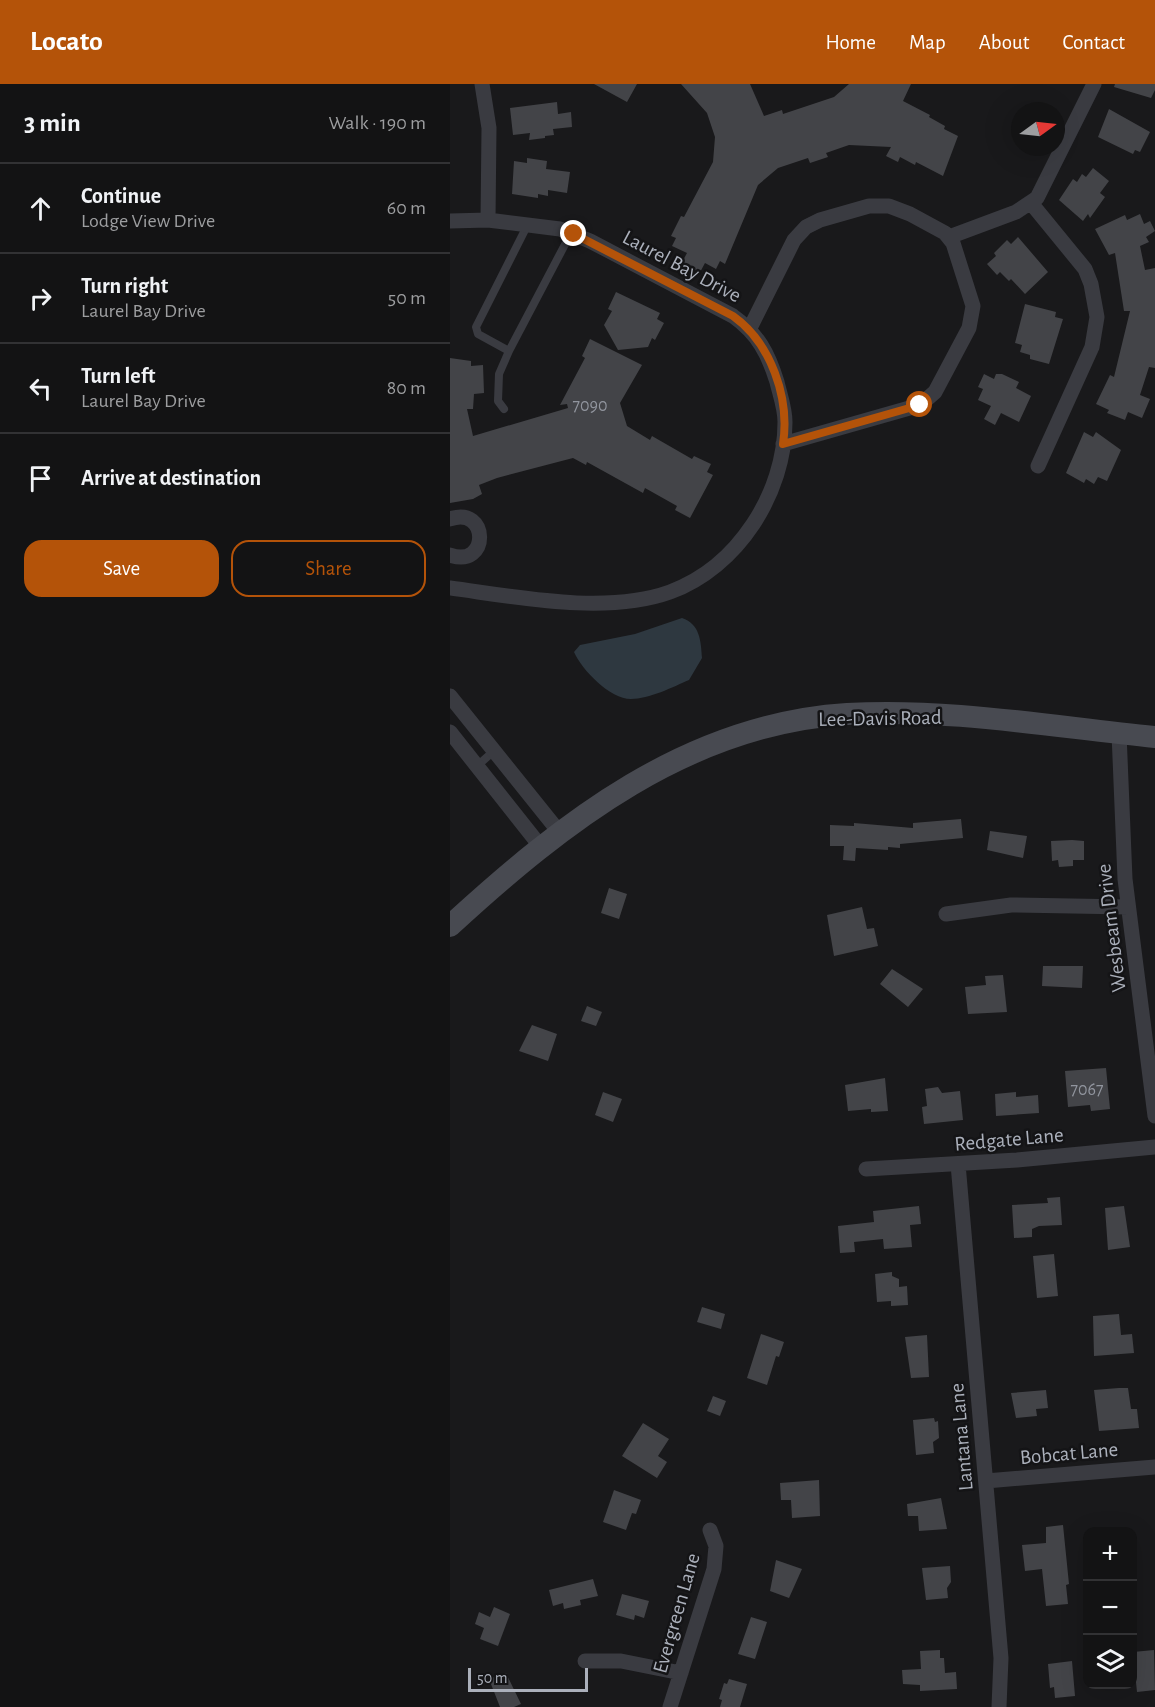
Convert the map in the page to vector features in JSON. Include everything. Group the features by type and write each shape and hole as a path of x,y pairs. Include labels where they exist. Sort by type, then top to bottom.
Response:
{"main road":[{"name":"Lee-Davis Road","path":"450,926 541,847 612,794 691,752 735,736 793,722 848,714 914,714 1155,737"}],"street":[{"path":"482,84 489,128 488,220"},
{"path":"949,237 1016,212 1031,203 1042,190 1094,84"},
{"path":"1031,203 1084,269 1091,284 1097,317 1092,347 1038,466"},
{"path":"750,328 794,240 813,223 869,206 882,205 910,214 949,237 957,249 973,314 969,328 935,392 920,405 783,444"},
{"name":"Laurel Bay Drive","path":"450,221 488,220 528,224 571,233 733,316 750,328 763,344 776,379 785,419 783,444 771,490 758,517 742,540 707,572 671,592 629,603 609,604 450,588"},
{"path":"450,519 458,516 471,519 476,524 480,537 479,544 471,554 464,557 450,556"},
{"path":"450,696 560,832"},
{"path":"450,732 541,847"},
{"name":"Wesbeam Drive","path":"1119,733 1120,806 1128,907 1155,1116"},
{"path":"946,914 1011,905 1128,907"},
{"name":"Redgate Lane","path":"866,1169 1155,1148"},
{"name":"Lantana Lane","path":"958,1164 1001,1658 999,1707"},
{"name":"Bobcat Lane","path":"986,1481 1155,1467"},
{"name":"Evergreen Lane","path":"670,1707 714,1569 716,1546 710,1530"},
{"path":"585,1661 621,1661 681,1673"}],"lane":[{"path":"509,351 478,334 476,327 528,224"},
{"path":"504,409 498,401 500,374 509,351 571,233"},
{"path":"477,766 495,750"}],"shaded area":[{"path":"682,618 693,624 696,629 700,639 702,658 689,680 653,695 631,699 614,694 590,675 574,652 580,645 635,634"}],"building":[{"path":"594,84 637,84 627,102"},
{"path":"681,84 750,84 764,116 782,110 783,114 834,97 849,84 911,84 903,101 930,115 929,117 945,126 944,129 958,136 943,176 916,162 915,165 900,157 898,162 886,156 891,147 849,145 826,153 828,157 810,163 808,158 778,168 758,185 725,264 720,261 716,269 705,263 698,276 680,266 687,253 672,246 676,238 671,236 681,216 684,217 713,162 715,137 707,113"},
{"path":"1115,84 1155,84 1155,90 1151,98 1114,87"},
{"path":"557,102 558,114 571,112 572,127 553,129 554,135 545,136 545,138 529,140 530,133 513,135 510,108"},
{"path":"1109,109 1150,132 1140,152 1135,150 1133,154 1098,137"},
{"path":"527,158 547,161 546,169 570,172 567,193 548,190 548,196 538,194 538,198 512,194 514,161 527,163"},
{"path":"1093,168 1109,181 1100,193 1105,197 1090,218 1088,214 1083,221 1059,200 1073,179 1077,182 1082,174 1086,177"},
{"path":"1140,214 1144,224 1150,221 1155,231 1146,237 1149,242 1140,246 1145,270 1155,268 1155,368 1149,367 1140,395 1150,399 1142,418 1128,412 1125,420 1107,413 1109,410 1096,404 1110,375 1114,377 1130,311 1124,311 1115,253 1109,255 1095,229 1125,215 1127,220"},
{"path":"1018,237 1048,272 1025,294 1011,279 1009,281 1000,272 997,275 987,264 1007,240 1011,244"},
{"path":"616,292 660,313 657,319 664,323 655,340 652,338 648,347 618,350 604,325 612,311 608,309"},
{"path":"1025,304 1056,312 1055,317 1063,319 1049,364 1030,359 1030,355 1020,352 1022,345 1015,343"},
{"path":"590,339 642,365 620,403 627,426 650,440 652,436 692,459 694,456 711,464 707,472 713,475 690,518 675,510 677,506 645,488 643,493 587,462 586,465 573,458 497,478 479,485 482,494 473,499 450,503 450,358 471,361 471,366 483,365 484,393 474,394 473,409 467,409 473,436 568,408 567,404 560,405 585,358 582,356"},
{"path":"984,374 994,379 996,374 1002,374 1019,382 1016,388 1031,396 1019,422 1001,413 995,425 984,419 991,406 978,400 983,389 978,387"},
{"path":"1084,432 1093,437 1096,432 1121,450 1107,481 1098,477 1094,484 1086,479 1084,483 1066,473"},
{"path":"961,819 963,838 900,844 900,848 888,847 888,850 856,848 855,861 843,860 844,846 830,846 830,825 854,826 854,823 913,828 913,823"},
{"path":"990,831 1027,836 1023,858 987,850"},
{"path":"1051,841 1084,841 1084,860 1073,860 1073,866 1059,867 1058,860 1052,861"},
{"path":"609,888 627,894 619,919 601,913"},
{"path":"862,907 867,929 874,928 878,946 834,956 827,915"},
{"path":"1043,966 1083,966 1082,988 1042,986"},
{"path":"892,969 923,989 908,1007 880,984"},
{"path":"1003,975 1007,1012 968,1014 965,987 986,985 985,976"},
{"path":"587,1006 602,1012 596,1026 581,1021"},
{"path":"532,1025 557,1034 548,1061 519,1051"},
{"path":"1106,1068 1110,1109 1091,1111 1090,1105 1068,1107 1065,1071"},
{"path":"885,1078 888,1111 871,1112 871,1109 848,1111 845,1085"},
{"path":"938,1087 942,1093 960,1091 963,1120 924,1124 922,1107 927,1106 925,1089"},
{"path":"603,1092 622,1099 613,1122 595,1115"},
{"path":"1016,1092 1016,1097 1038,1095 1039,1113 996,1116 995,1094"},
{"path":"1060,1197 1062,1225 1039,1226 1032,1229 1032,1237 1014,1238 1012,1205 1048,1203 1047,1198"},
{"path":"919,1206 921,1224 910,1225 912,1247 884,1249 883,1239 854,1242 855,1252 840,1253 838,1226 874,1222 873,1211"},
{"path":"1124,1206 1130,1247 1108,1250 1105,1208"},
{"path":"1054,1254 1058,1296 1037,1298 1033,1256"},
{"path":"892,1272 892,1276 899,1279 899,1287 907,1286 908,1305 891,1306 891,1301 877,1302 875,1274"},
{"path":"702,1307 725,1314 721,1329 697,1322"},
{"path":"1119,1314 1121,1335 1132,1334 1134,1353 1094,1356 1093,1316"},
{"path":"761,1334 784,1342 779,1357 776,1356 767,1385 747,1378"},
{"path":"927,1335 929,1377 911,1378 905,1337"},
{"path":"1128,1388 1131,1409 1137,1409 1139,1428 1099,1431 1094,1390"},
{"path":"1046,1390 1048,1408 1036,1409 1037,1416 1016,1418 1011,1393"},
{"path":"713,1396 726,1401 720,1416 707,1411"},
{"path":"934,1418 935,1422 938,1421 939,1438 933,1442 934,1453 916,1455 913,1420"},
{"path":"643,1423 669,1439 658,1456 667,1462 657,1478 622,1456"},
{"path":"819,1480 820,1516 792,1518 791,1500 781,1500 780,1483"},
{"path":"614,1490 641,1500 636,1514 632,1513 626,1530 603,1522"},
{"path":"941,1498 947,1529 919,1531 918,1516 908,1516 907,1504"},
{"path":"1063,1525 1069,1584 1066,1585 1068,1604 1046,1606 1042,1569 1025,1571 1022,1545 1046,1543 1046,1527"},
{"path":"776,1560 802,1569 789,1598 770,1591"},
{"path":"950,1566 951,1582 947,1588 948,1598 926,1600 922,1568"},
{"path":"593,1579 598,1596 580,1600 581,1605 564,1609 563,1603 553,1606 549,1590"},
{"path":"622,1594 649,1601 644,1618 635,1615 634,1620 616,1615"},
{"path":"494,1607 510,1614 498,1646 480,1639 484,1628 475,1624 479,1612 490,1617"},
{"path":"751,1617 767,1622 755,1659 738,1654"},
{"path":"940,1650 940,1658 944,1658 945,1673 956,1672 957,1689 920,1691 920,1685 903,1684 902,1670 921,1669 920,1651"},
{"path":"1154,1650 1155,1690 1137,1692 1137,1652"},
{"path":"1072,1661 1075,1696 1055,1698 1054,1687 1050,1688 1048,1664"},
{"path":"506,1673 521,1704 514,1707 500,1707 489,1679"},
{"path":"729,1679 747,1684 740,1707 720,1707 722,1700 719,1699 724,1683 727,1684"}],"route":[{"path":"574,234 733,316 750,328 763,344 782,399 785,419 783,444 920,405"}]}
